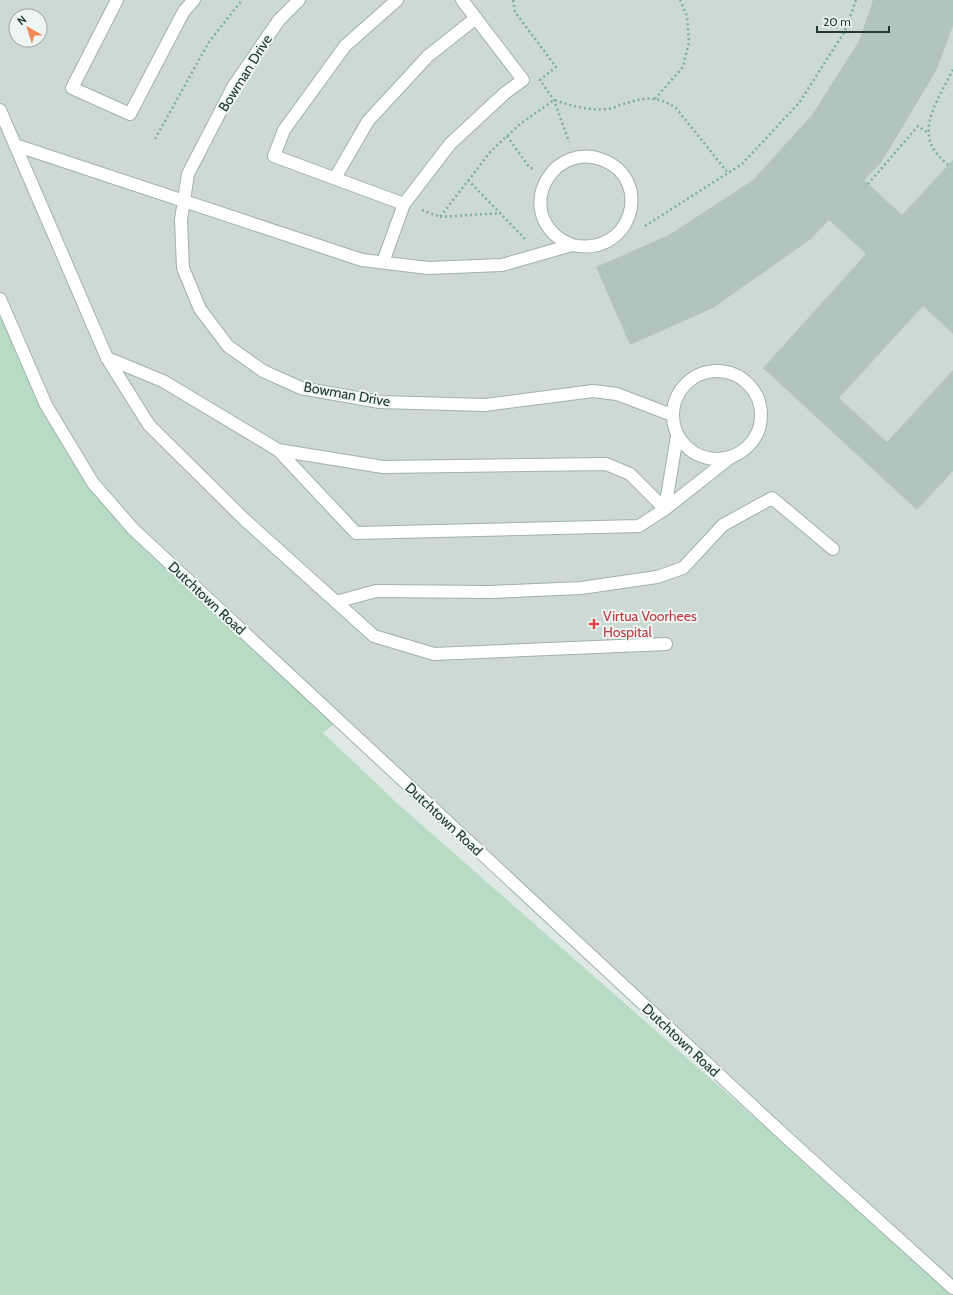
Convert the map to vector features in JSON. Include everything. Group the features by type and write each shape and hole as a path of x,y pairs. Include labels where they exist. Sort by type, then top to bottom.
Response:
{"street":[{"path":"118,0 72,88 130,114 184,11 194,0"},
{"name":"Bowman Drive","path":"299,0 279,20 232,87 188,174 181,220 183,268 200,309 228,346 263,371 301,388 380,402 485,405 593,391 617,394 672,415"},
{"path":"397,0 344,46 284,130 274,156 404,204"},
{"path":"383,262 404,204 450,144 505,93 523,80 462,0"},
{"path":"335,178 368,121 428,56 476,18"},
{"path":"0,110 107,358 148,425 245,520 374,636 434,654 666,644"},
{"path":"15,145 362,260 428,268 502,266 572,245"},
{"path":"581,157 594,157 610,163 623,176 629,187 631,209 625,225 613,238 598,246 585,247 572,245 562,241 547,226 540,206 543,186 548,176 554,169 568,160 581,157"},
{"name":"Dutchtown Road","path":"0,299 46,405 93,483 133,528 785,1136 953,1288"},
{"path":"107,358 163,381 278,450 356,533 640,526 666,509 731,457"},
{"path":"712,371 723,371 743,379 751,387 757,396 761,416 760,427 756,437 741,452 721,460 710,460 691,452 683,444 677,436 673,425 672,415 678,394 684,385 697,376 712,371"},
{"path":"666,509 677,436"},
{"path":"278,450 384,467 606,464 630,474 666,509"},
{"path":"336,602 376,591 490,592 581,588 657,577 683,568 723,525 772,498 832,549"}],"path":[{"path":"154,139 209,42 242,0"},
{"path":"513,0 515,12 556,67 540,80 554,100"},
{"path":"655,99 683,67 690,42 687,16 680,0"},
{"path":"645,226 742,164 794,109 845,31 856,0"},
{"path":"948,165 936,154 928,133 929,122 953,69"},
{"path":"868,184 918,126 928,133"},
{"path":"507,136 529,167 548,176"},
{"path":"468,180 540,254"},
{"path":"440,217 501,213"}],"shaded area":[{"name":"Virtua Voorhees Hospital","path":"0,0 953,0 953,1288 133,529 93,483 46,405 0,299"}],"green space":[{"path":"0,299 46,405 93,483 339,720 323,733 398,804 953,1292 953,1295 0,1295"}],"building":[{"path":"873,0 953,0 953,26 937,69 881,163 864,180 902,215 953,160 953,334 923,306 839,398 887,442 953,370 953,471 917,510 763,368 866,254 829,220 811,239 713,308 630,345 596,267 669,235 753,180 812,115 859,41"}],"place":[{"name":"Virtua Voorhees Hospital","path":"594,624"}]}
